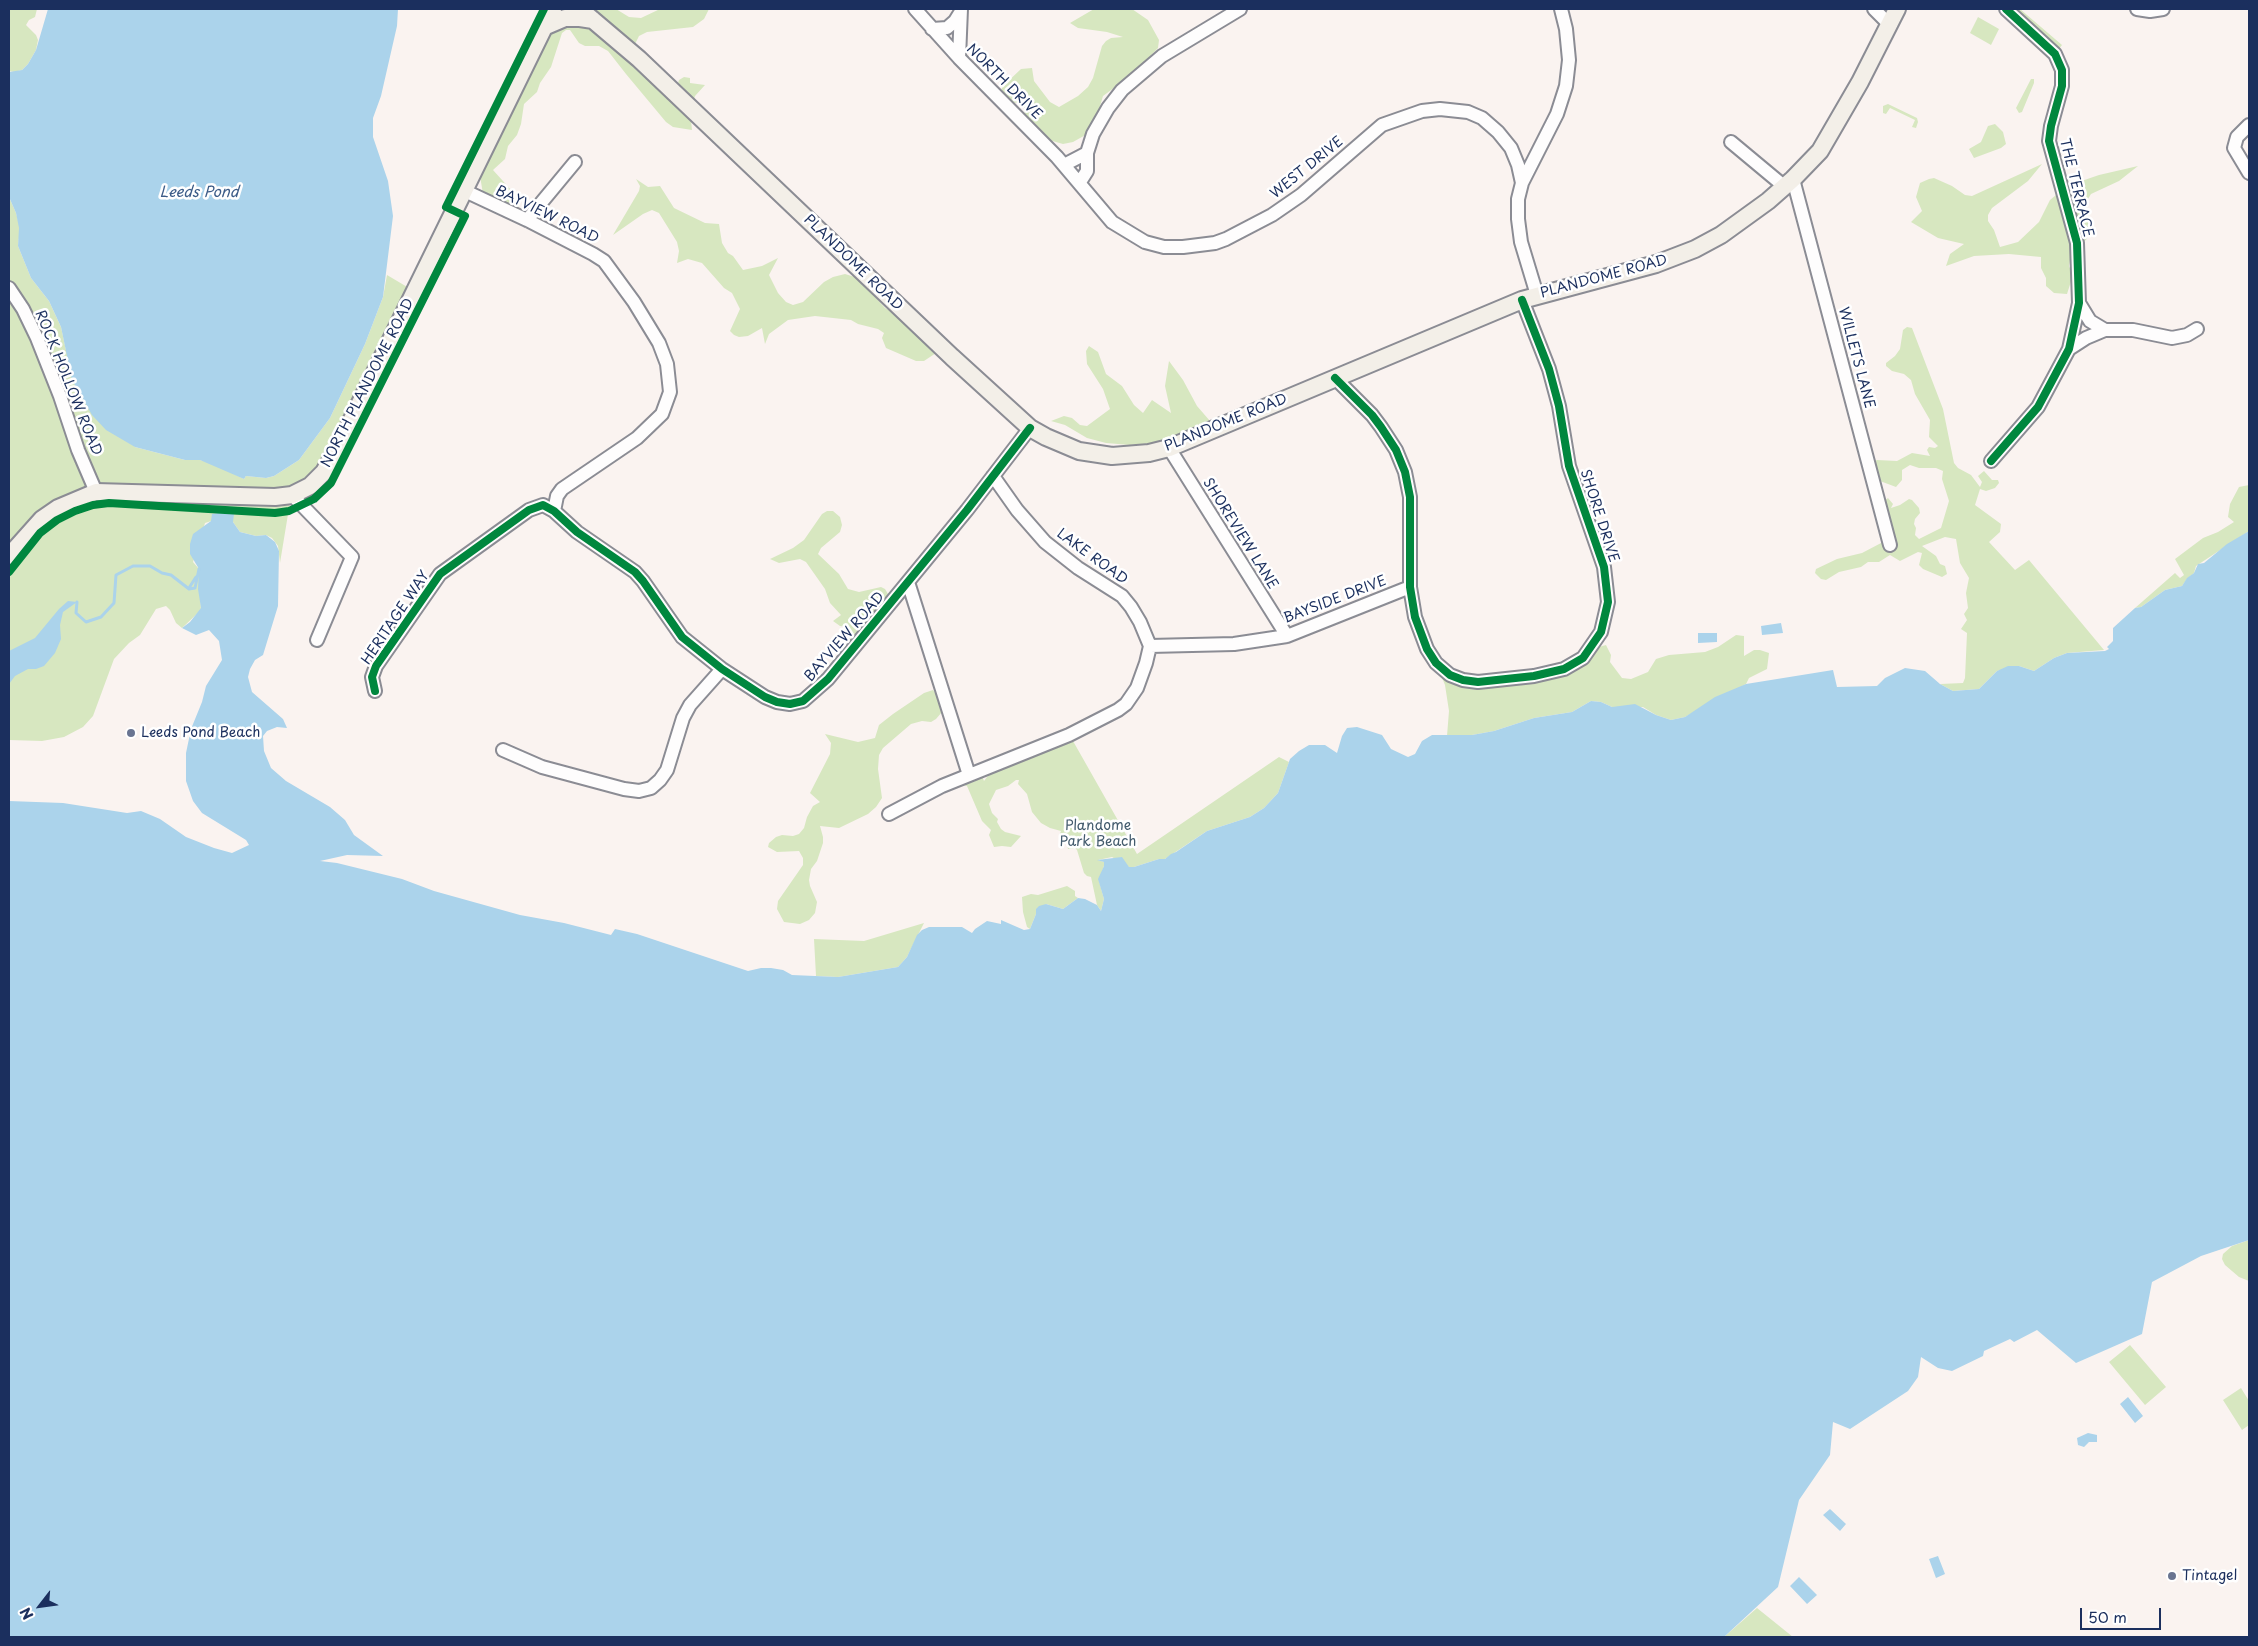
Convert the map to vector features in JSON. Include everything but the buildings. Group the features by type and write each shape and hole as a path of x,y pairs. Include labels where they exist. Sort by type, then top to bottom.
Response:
{"main road":[{"name":"NORTH PLANDOME ROAD","path":"9,556 42,520 58,508 96,492 275,497 292,495 310,486 324,472 553,9"},
{"name":"PLANDOME ROAD","path":"580,9 646,66 946,351 1030,428 1064,445 1095,454 1128,456 1169,448 1530,298 1656,264 1695,250 1732,228 1789,183 1813,159 1828,139 1897,9"},
{"path":"544,27 565,18 593,20"}],"street":[{"name":"NORTH DRIVE","path":"915,9 959,58 1077,179"},
{"path":"1077,179 1087,171 1086,153 1093,134 1108,108 1136,76 1173,48 1240,9"},
{"path":"1522,183 1557,114 1566,86 1569,60 1566,29 1561,9"},
{"path":"1874,9 1889,24"},
{"name":"THE TERRACE","path":"1991,461 2038,407 2069,349 2079,303 2077,243 2049,141 2050,126 2062,86 2062,70 2055,54 2006,9"},
{"path":"2137,9 2150,11 2164,9"},
{"path":"932,29 942,29 951,25 960,10"},
{"path":"959,58 960,10"},
{"name":"WEST DRIVE","path":"1077,179 1112,222 1127,232 1146,242 1164,246 1198,246 1226,239 1272,215 1314,184 1382,125 1406,116 1440,109 1468,112 1482,118 1498,132 1511,148 1518,165 1522,183"},
{"path":"2247,165 2234,151 2234,145 2237,137 2249,125"},
{"path":"1731,142 1789,183"},
{"path":"1511,148 1524,152 1539,149"},
{"path":"1064,165 1086,153"},
{"path":"527,220 575,162"},
{"name":"SHORE DRIVE","path":"1335,378 1372,415 1381,427 1396,450 1405,472 1410,497 1410,586 1415,617 1427,649 1442,669 1463,680 1478,682 1515,678 1564,669 1583,658 1601,632 1608,602 1604,567 1569,466 1559,406 1530,298 1518,219 1518,199 1522,183"},
{"name":"WILLETS LANE","path":"1789,183 1890,545"},
{"name":"BAYVIEW ROAD","path":"464,192 527,220 593,254 612,270 659,343 667,364 670,379 667,403 662,414 637,438 562,488 557,496 554,511 577,532 635,572 682,637 722,669 765,697 777,702 790,704 802,701 828,678 908,582 1030,428"},
{"name":"ROCK HOLLOW ROAD","path":"9,288 37,338 60,396 78,450 96,492"},
{"path":"2079,303 2090,321 2105,330"},
{"path":"2069,349 2086,338 2105,330 2133,330 2172,338 2187,335 2197,328"},
{"name":"SHOREVIEW LANE","path":"1169,448 1286,636"},
{"name":"LAKE ROAD","path":"993,476 1017,510 1046,542 1078,568 1122,596 1140,622 1150,646"},
{"path":"292,495 352,557 317,640"},
{"name":"HERITAGE WAY","path":"374,691 372,677 376,666 440,574 530,510 543,506 554,511"},
{"path":"908,582 969,775"},
{"name":"BAYSIDE DRIVE","path":"1150,646 1234,644 1286,636 1410,586"},
{"path":"888,814 925,794 1068,736 1118,710 1126,704 1137,688 1150,646"},
{"path":"503,750 542,767 624,789 638,790 651,788 667,770 683,718 690,704 722,669"}],"green space":[{"path":"9,9 37,9 35,17 29,20 26,25 36,35 38,40 36,50 22,70 14,72 9,71"},
{"path":"587,9 616,9 629,17 641,18 660,9 709,9 704,19 693,27 647,32 639,36 632,50 677,86 679,80 684,77 690,78 690,83 705,85 695,96 690,111 692,130 673,127 666,122 608,51 599,46 585,46 579,43 570,30 566,30 562,33 551,67 540,83 537,92 524,104 521,124 517,135 508,146 505,159 493,170 512,191 519,206 515,209 483,194 479,170 544,34"},
{"path":"1094,9 1132,9 1148,20 1159,40 1158,48 1134,73 1103,96 1095,123 1089,133 1073,142 1063,144 1049,140 1036,130 1027,119 1024,111 1024,101 1014,103 1006,99 1001,93 1002,87 1021,69 1032,68 1034,81 1050,102 1059,107 1078,96 1088,87 1093,78 1102,46 1111,38 1123,37 1107,32 1078,28 1070,23"},
{"path":"2006,9 2020,9 2062,45 2055,54"},
{"path":"1978,17 1999,29 1991,45 1970,33"},
{"path":"2031,79 2034,79 2034,83 2022,112 2019,113 2016,108"},
{"path":"1888,104 1917,118 1916,128 1912,127 1915,120 1890,108 1886,114 1883,113 1883,106"},
{"path":"1995,124 2003,132 2006,144 2001,148 1974,158 1969,149 1981,142 1988,126"},
{"path":"2042,164 2028,181 1992,208 1988,215 1988,221 1994,230 2000,247 2018,242 2039,222 2050,200 2067,186 2099,175 2138,166 2119,181 2091,194 2086,202 2091,229 2086,240 2072,249 2069,266 2073,275 2067,294 2054,293 2046,286 2046,278 2041,268 2041,257 2009,254 1974,256 1946,266 1950,254 1964,244 1938,238 1911,222 1922,211 1916,197 1920,183 1929,179 1934,178 1952,186 1965,195 1972,196"},
{"path":"636,179 648,187 660,186 674,208 705,223 719,224 722,243 743,270 762,266 778,258 769,275 778,293 786,302 793,305 803,302 824,282 833,277 845,274 858,278 885,308 894,313 935,349 936,353 924,361 916,361 886,348 882,338 884,333 878,329 858,324 851,320 815,316 788,320 769,334 765,344 762,328 748,336 739,337 734,335 730,331 740,309 732,293 724,288 702,263 688,259 677,263 679,251 677,242 659,213 652,210 643,214 613,235 639,191 640,186"},
{"path":"9,197 20,228 18,246 31,278 49,301 61,327 66,350 135,447 185,460 200,460 217,465 244,479 246,476 266,478 274,476 299,460 330,418 365,344 383,297 387,275 414,291 340,444 291,496 280,563 278,546 272,538 266,535 256,536 240,532 233,522 233,514 205,523 193,562 199,569 201,610 182,628 176,623 166,606 156,609 140,635 129,643 114,659 93,716 83,727 64,737 42,741 9,740"},
{"path":"1907,327 1912,328 1943,409 1954,463 1958,468 1971,475 1980,487 1982,482 1978,476 1984,471 1992,480 1998,480 1999,483 1995,488 1986,491 1980,489 1975,505 2001,524 2000,532 1989,542 2015,570 2029,560 2104,650 2067,653 2054,658 2034,671 2019,666 1997,671 1979,689 1953,691 1940,684 1963,683 1965,678 1967,633 1961,629 1967,620 1964,614 1968,608 1966,593 1969,578 1960,563 1956,539 1945,537 1922,546 1936,556 1940,564 1945,566 1947,574 1942,577 1923,569 1919,565 1922,553 1918,552 1900,561 1890,555 1879,562 1868,562 1861,567 1839,572 1826,580 1821,579 1815,573 1816,569 1837,559 1862,553 1883,542 1884,501 1888,498 1893,504 1891,508 1909,499 1919,508 1920,513 1915,519 1914,524 1916,528 1915,535 1919,539 1941,528 1949,501 1942,479 1943,471 1936,468 1919,468 1910,465 1902,470 1902,480 1896,487 1872,478 1869,464 1877,460 1897,461 1912,453 1930,456 1927,450 1929,447 1935,448 1938,446 1929,437 1930,420 1915,394 1911,380 1904,374 1892,371 1886,366 1886,363 1900,349 1903,330"},
{"path":"1089,346 1098,352 1106,374 1122,386 1134,405 1143,413 1152,400 1171,413 1165,386 1169,361 1183,380 1197,406 1210,421 1166,442 1130,445 1106,443 1087,438 1065,425 1051,421 1064,416 1072,418 1080,425 1087,426 1110,409 1103,389 1087,364 1086,351"},
{"path":"2249,485 2249,531 2196,566 2194,573 2182,586 2165,590 2141,607 2135,608 2175,573 2180,578 2184,575 2175,559 2203,538 2218,532 2234,522 2228,517 2230,504 2239,487"},
{"path":"827,511 833,511 840,517 842,525 840,532 821,548 818,554 839,574 848,589 859,592 881,587 888,594 886,601 852,641 847,644 845,636 847,627 840,626 833,621 841,615 830,603 825,589 806,562 800,559 779,563 770,559 793,548 804,540 822,514"},
{"path":"1736,635 1744,636 1744,656 1754,650 1769,653 1767,669 1749,678 1746,684 1685,717 1671,720 1656,715 1643,707 1612,707 1601,702 1591,701 1572,712 1534,718 1494,731 1472,735 1447,736 1449,711 1445,685 1436,663 1463,680 1565,669 1595,643 1599,647 1606,645 1611,655 1610,662 1622,678 1631,679 1648,672 1656,659 1669,655 1705,652 1718,647"},
{"path":"933,690 940,700 942,712 931,722 922,721 911,724 883,748 879,755 878,769 882,798 876,807 868,814 839,828 820,826 823,843 817,861 811,869 809,880 817,902 815,913 809,920 800,924 784,922 777,909 778,901 803,865 803,858 799,851 777,852 768,847 769,843 776,837 799,834 804,828 813,806 820,802 810,793 830,754 831,743 825,734 858,742 875,738 879,725 924,693"},
{"name":"Plandome Park Beach","path":"1073,741 1137,854 1279,757 1289,762 1278,793 1264,808 1250,817 1207,831 1165,859 1134,867 1129,867 1112,857 1098,860 1104,862 1099,881 1104,899 1101,911 1097,905 1091,877 1084,873 1077,850 1075,848 1068,849 1067,843 1060,840 1061,831 1041,823 1032,812 1027,794 1018,784 1019,780 996,790 989,804 992,813 998,819 997,822 1001,829 1005,832 1021,836 1011,847 994,847 989,835 991,830 982,821 967,786 962,785 975,781 975,778 982,776 984,781 990,773 1001,769 1001,767"},
{"path":"1067,886 1075,891 1075,896 1078,898 1063,909 1046,904 1036,914 1030,929 1027,927 1022,897 1031,894 1038,895"},
{"path":"924,923 907,957 898,967 838,977 816,976 814,939 864,941"},
{"path":"2249,1240 2249,1281 2239,1277 2225,1265 2222,1259 2223,1254 2232,1246"},
{"path":"2130,1345 2166,1387 2145,1405 2109,1362"},
{"path":"2241,1388 2249,1401 2249,1425 2242,1430 2223,1400"},
{"path":"1757,1608 1793,1637 1724,1637"}],"water":[{"name":"Leeds Pond","path":"48,9 398,9 397,26 381,96 373,118 373,137 388,181 393,216 383,297 365,344 330,418 299,460 274,476 266,478 246,476 244,479 200,460 185,460 135,447 106,430 92,415 72,380 61,327 49,301 31,278 18,246 19,228 16,213 9,197 9,72 22,70 28,64 36,50"},
{"path":"225,512 234,514 233,522 240,532 256,536 266,535 275,542 279,551 278,606 263,655 255,660 248,677 252,692 283,719 287,728 277,727 267,731 263,736 264,751 271,768 286,781 330,807 345,820 354,835 383,856 347,855 320,861 337,863 402,879 434,891 520,915 564,923 611,935 615,929 637,934 748,971 771,968 783,970 792,975 838,977 898,967 907,957 917,935 929,927 962,927 972,933 987,921 1001,924 1001,920 1024,930 1030,929 1036,909 1039,906 1046,904 1063,909 1078,898 1097,905 1101,911 1104,899 1098,879 1104,862 1097,860 1122,857 1129,867 1134,867 1165,859 1207,831 1250,817 1264,808 1278,793 1290,759 1309,745 1325,745 1337,753 1342,736 1347,728 1357,727 1382,735 1391,749 1408,757 1415,754 1422,741 1432,735 1472,735 1494,731 1534,718 1572,712 1591,701 1601,702 1612,707 1635,704 1656,715 1671,720 1685,717 1715,697 1746,684 1833,670 1837,687 1877,686 1885,678 1905,668 1925,671 1940,684 1953,691 1979,689 1997,671 2008,666 2019,666 2034,671 2054,658 2067,653 2105,651 2109,649 2107,647 2113,641 2113,628 2135,608 2141,607 2165,590 2182,586 2187,578 2194,573 2198,564 2204,563 2227,544 2249,531 2249,1240 2201,1256 2152,1282 2142,1334 2076,1363 2037,1330 2014,1342 2010,1339 1984,1351 1983,1356 1952,1371 1938,1368 1921,1357 1918,1377 1908,1391 1850,1429 1833,1422 1830,1455 1799,1500 1778,1587 1724,1637 9,1637 9,801 63,803 127,813 141,811 160,819 186,837 214,848 232,853 249,845 246,840 202,813 193,801 186,781 186,753 191,729 206,686 222,660 219,641 209,630 196,635 182,628 190,622 201,608 198,589 199,569 190,554 190,544 193,534 211,521 212,514"},
{"path":"68,601 77,602 63,612 60,625 61,639 55,653 44,666 28,669 15,676 9,684 9,651 35,638"},
{"path":"1781,623 1783,633 1762,635 1761,626"},
{"path":"1698,633 1717,633 1717,642 1698,643"},
{"path":"2128,1397 2143,1416 2135,1423 2120,1404"},
{"path":"2088,1433 2097,1435 2097,1442 2089,1442 2084,1447 2078,1445 2077,1438"},
{"path":"1830,1509 1846,1524 1840,1531 1823,1515"},
{"path":"1938,1556 1945,1574 1936,1578 1929,1559"},
{"path":"1799,1577 1817,1595 1807,1604 1790,1586"}],"waterway":[{"path":"77,602 76,613 86,622 101,617 114,603 116,575 133,566 150,566 162,573 171,575 189,589 195,588 199,569"},
{"path":"189,588 196,577"}],"cycle path":[{"path":"9,572 40,533 57,520 93,505 109,503 275,513 289,511 314,499 331,483 465,216 446,207 544,9"},
{"path":"1991,461 2038,407 2069,349 2079,303 2077,243 2049,141 2051,126 2062,86 2062,70 2055,54 2006,9"},
{"path":"1335,378 1372,415 1381,427 1396,450 1405,472 1410,497 1410,587 1415,617 1427,649 1436,663 1450,675 1463,680 1478,682 1534,676 1564,669 1583,658 1601,632 1608,602 1604,567 1569,466 1559,406 1549,369 1522,300"},
{"path":"375,691 372,677 376,666 440,574 529,510 543,505 554,511 577,532 635,572 682,637 722,669 765,697 777,702 790,704 803,701 828,679 967,510 1030,428"}],"place":[{"name":"Leeds Pond Beach","path":"131,733"},
{"name":"Tintagel","path":"2172,1576"}]}
